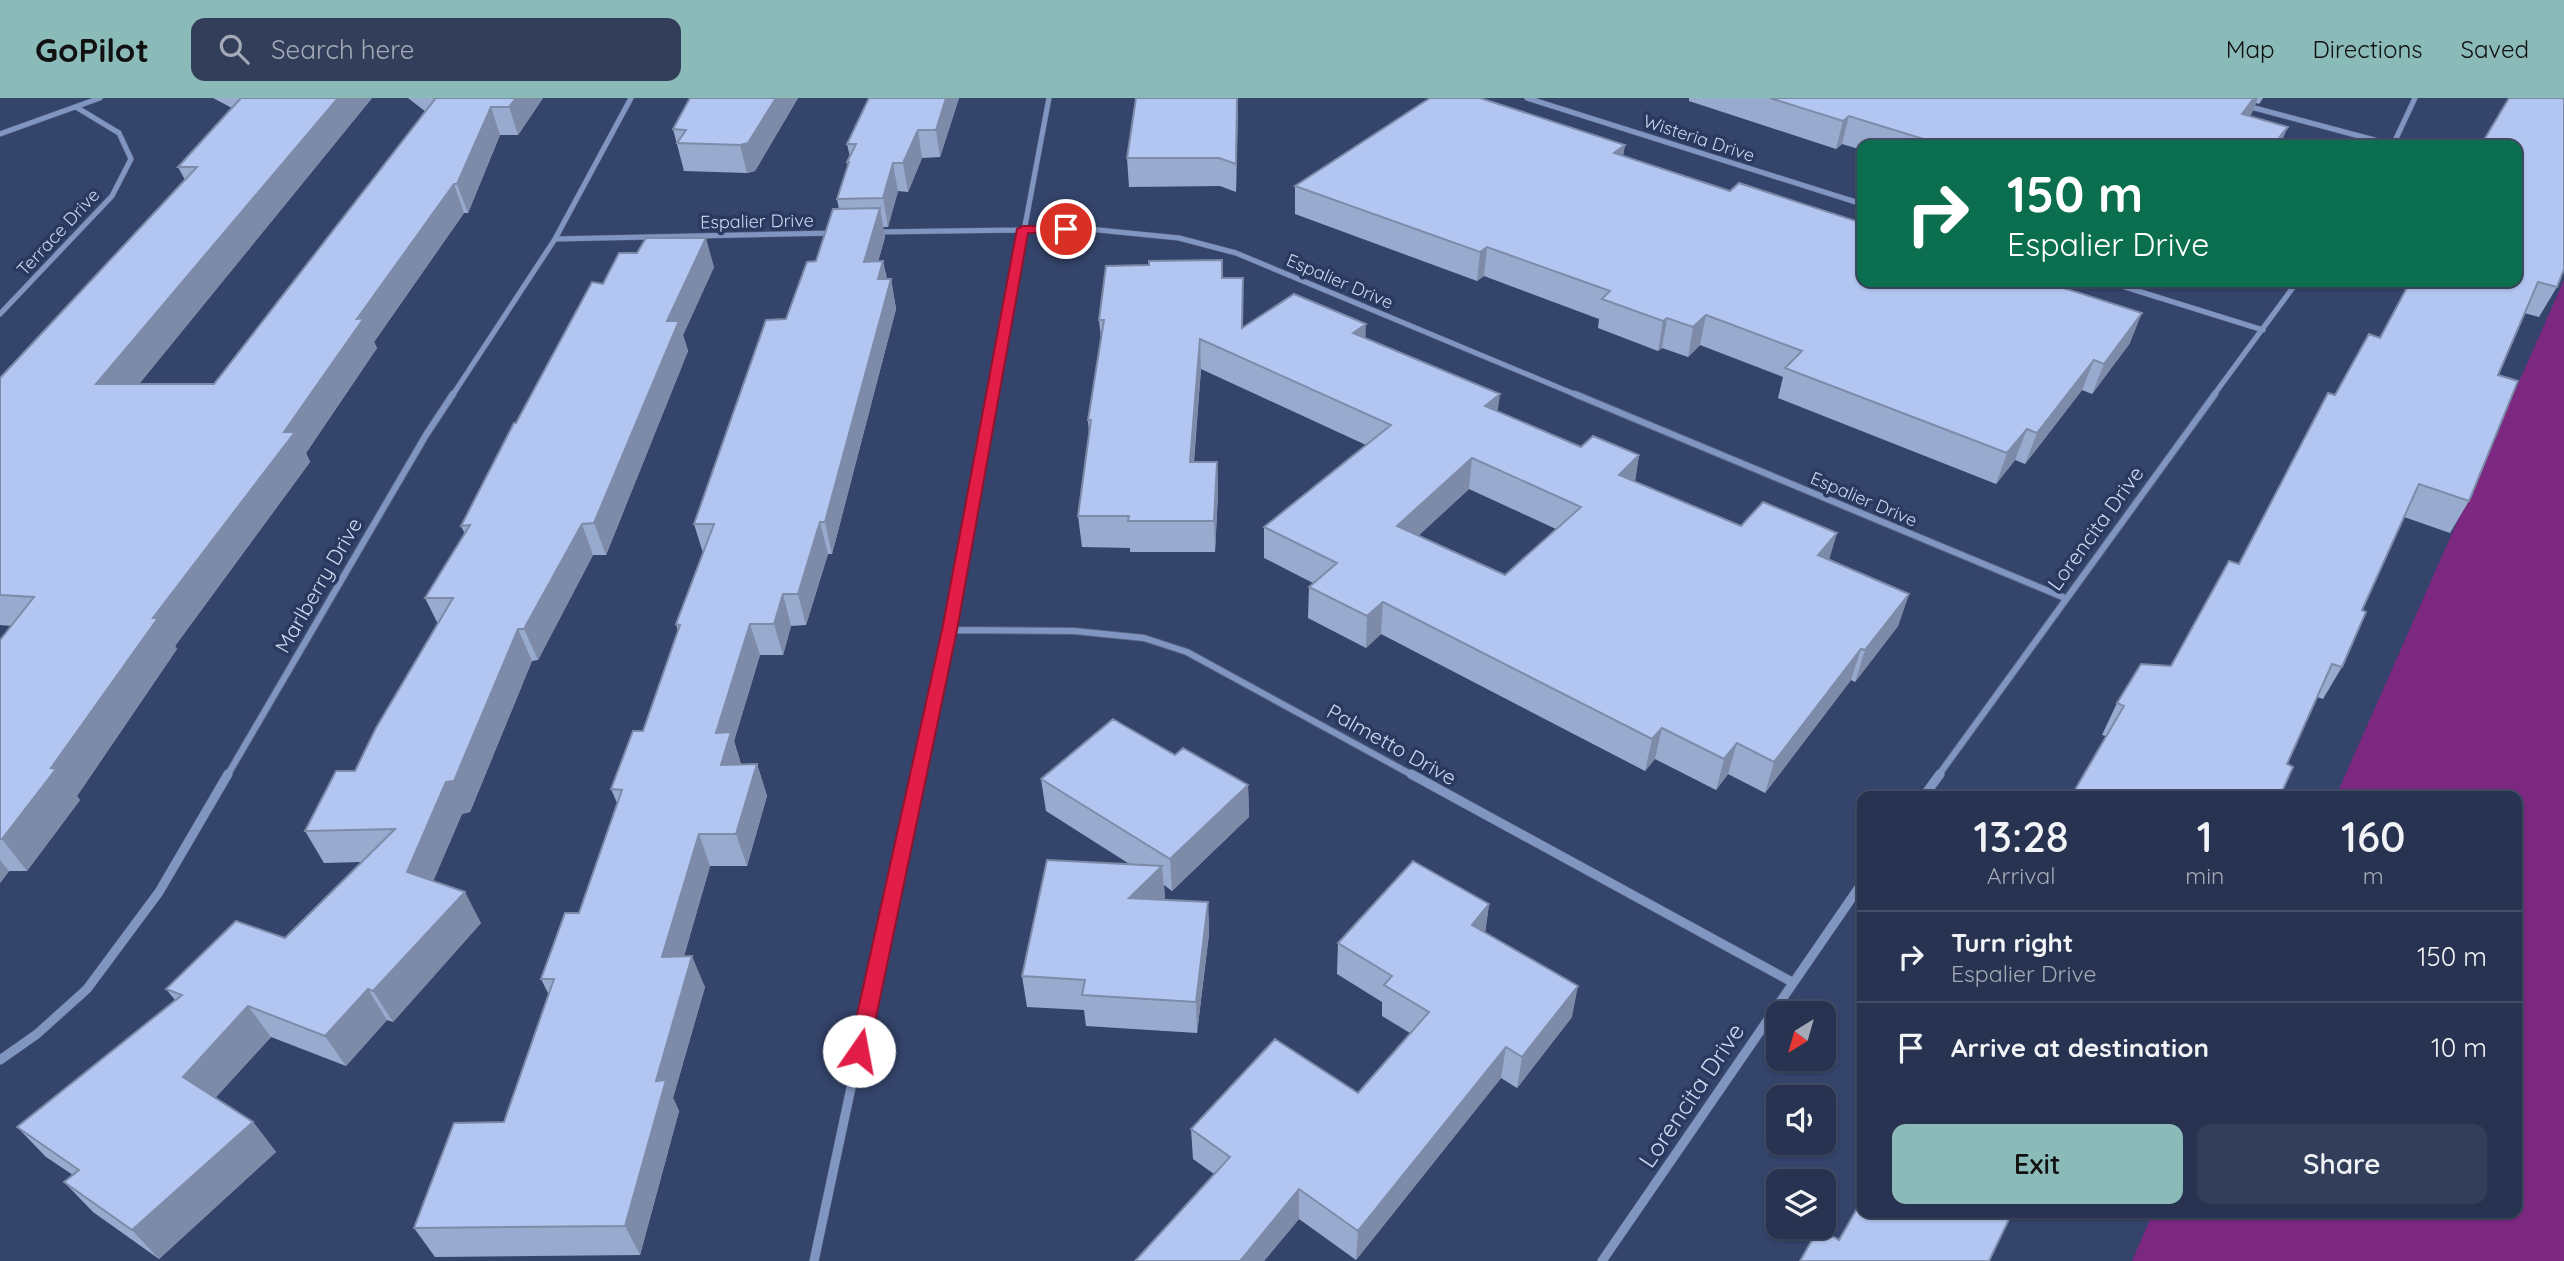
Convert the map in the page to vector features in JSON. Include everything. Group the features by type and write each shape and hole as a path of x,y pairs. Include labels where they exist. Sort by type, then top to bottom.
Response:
{"street":[{"path":"0,134 100,98"},
{"name":"Marlberry Drive","path":"0,1060 37,1034 87,989 159,892 426,435 555,239 631,98"},
{"path":"814,1261 949,630 1049,98"},
{"name":"Wisteria Drive","path":"1527,98 1857,202"},
{"path":"2395,140 2415,98"},
{"path":"2241,105 2374,140"},
{"name":"Terrace Drive","path":"0,314 112,196 131,159 119,133 76,107"},
{"name":"Espalier Drive","path":"871,232 1088,229 1179,238 1236,253 2065,598"},
{"name":"Espalier Drive","path":"555,239 844,233"},
{"path":"2125,287 2263,330"},
{"name":"Lorencita Drive","path":"1928,791 2065,598 2293,287"},
{"name":"Palmetto Drive","path":"949,630 1074,631 1144,638 1187,652 1791,982"},
{"name":"Lorencita Drive","path":"1602,1261 1791,982 1857,890"}],"shaded area":[{"path":"2564,280 2564,1261 2132,1261 2151,1218 2522,1218 2522,791 2338,791"}],"building":[{"path":"241,98 338,98 96,384 214,384 434,98 516,98 509,107 491,107 457,184 454,184 357,319 364,318 284,432 295,432 153,618 158,618 51,768 56,769 0,839 0,640 34,597 0,595 0,378 197,167 178,167"},
{"path":"690,98 776,98 748,143 740,145 677,143 686,130 673,129"},
{"path":"869,98 946,98 936,130 918,130 903,163 893,163 883,198 837,199 847,162 856,144 847,144"},
{"path":"1136,98 1237,98 1236,164 1219,158 1127,158"},
{"path":"1430,98 1480,98 1625,145 1614,153 1730,191 1739,183 1857,221 1857,287 2061,287 2142,313 2104,364 2094,360 2037,433 2027,429 2007,453 1785,368 1802,351 1706,315 1693,327 1667,318 1663,321 1602,299 1610,291 1487,247 1480,252 1295,186"},
{"path":"1770,98 2254,98 2242,114 2288,127 2277,140 1927,140 1849,116 1843,121"},
{"path":"2509,98 2564,98 2564,269 2557,287 2538,282 2498,375 2518,381 2469,501 2419,484 2362,610 2366,612 2342,667 2332,664 2287,764 2293,767 2282,791 2074,791 2124,706 2117,703 2141,664 2171,666 2229,561 2239,564 2328,393 2335,395 2369,334 2380,338 2407,287 2522,287 2522,140 2484,140"},
{"path":"880,208 864,262 883,261 878,279 891,279 825,522 820,522 798,594 783,594 774,624 750,624 716,733 731,732 721,765 757,764 736,834 699,834 662,957 692,956 656,1081 666,1080 625,1226 414,1228 454,1123 504,1122 554,979 541,979 565,913 579,913 622,790 611,789 633,731 643,731 680,625 676,624 714,524 694,524 766,320 786,319 807,262 816,261 833,209"},
{"path":"646,238 706,238 667,321 679,321 594,523 582,524 524,629 518,629 454,781 446,782 407,872 465,892 373,991 368,989 325,1036 248,1006 183,1077 253,1122 132,1230 64,1182 79,1170 17,1127 182,995 166,989 236,921 285,938 395,829 305,831 336,771 355,771 376,728 453,598 425,598 470,525 461,526 592,282 603,284 619,253 637,253"},
{"path":"1222,260 1222,278 1243,278 1242,328 1294,294 1366,324 1353,333 1500,394 1485,406 1581,447 1593,436 1639,455 1619,475 1741,526 1763,502 1837,533 1818,555 1909,594 1865,650 1861,649 1774,762 1737,743 1724,759 1662,728 1652,739 1383,602 1367,616 1309,587 1337,563 1264,527 1391,425 1200,339 1190,462 1217,462 1214,521 1128,521 1129,516 1078,516 1091,420 1088,420 1104,320 1099,320 1106,266 1149,265 1149,261","holes":["1472,458 1581,507 1505,575 1397,526"]},
{"path":"1113,719 1175,755 1183,748 1248,785 1170,859 1041,779"},
{"path":"1047,860 1162,866 1129,898 1208,902 1196,1002 1082,995 1085,980 1022,976"},
{"path":"1413,861 1489,904 1472,925 1578,986 1522,1057 1506,1047 1358,1231 1299,1189 1242,1261 1135,1261 1230,1157 1191,1129 1275,1039 1358,1093 1429,1012 1384,985 1392,976 1338,943"},
{"path":"1857,1209 1857,1218 2010,1218 1989,1261 1800,1261 1813,1239 1839,1240"}],"route":[{"path":"859,1051 949,630 1023,229 1066,229"}]}
